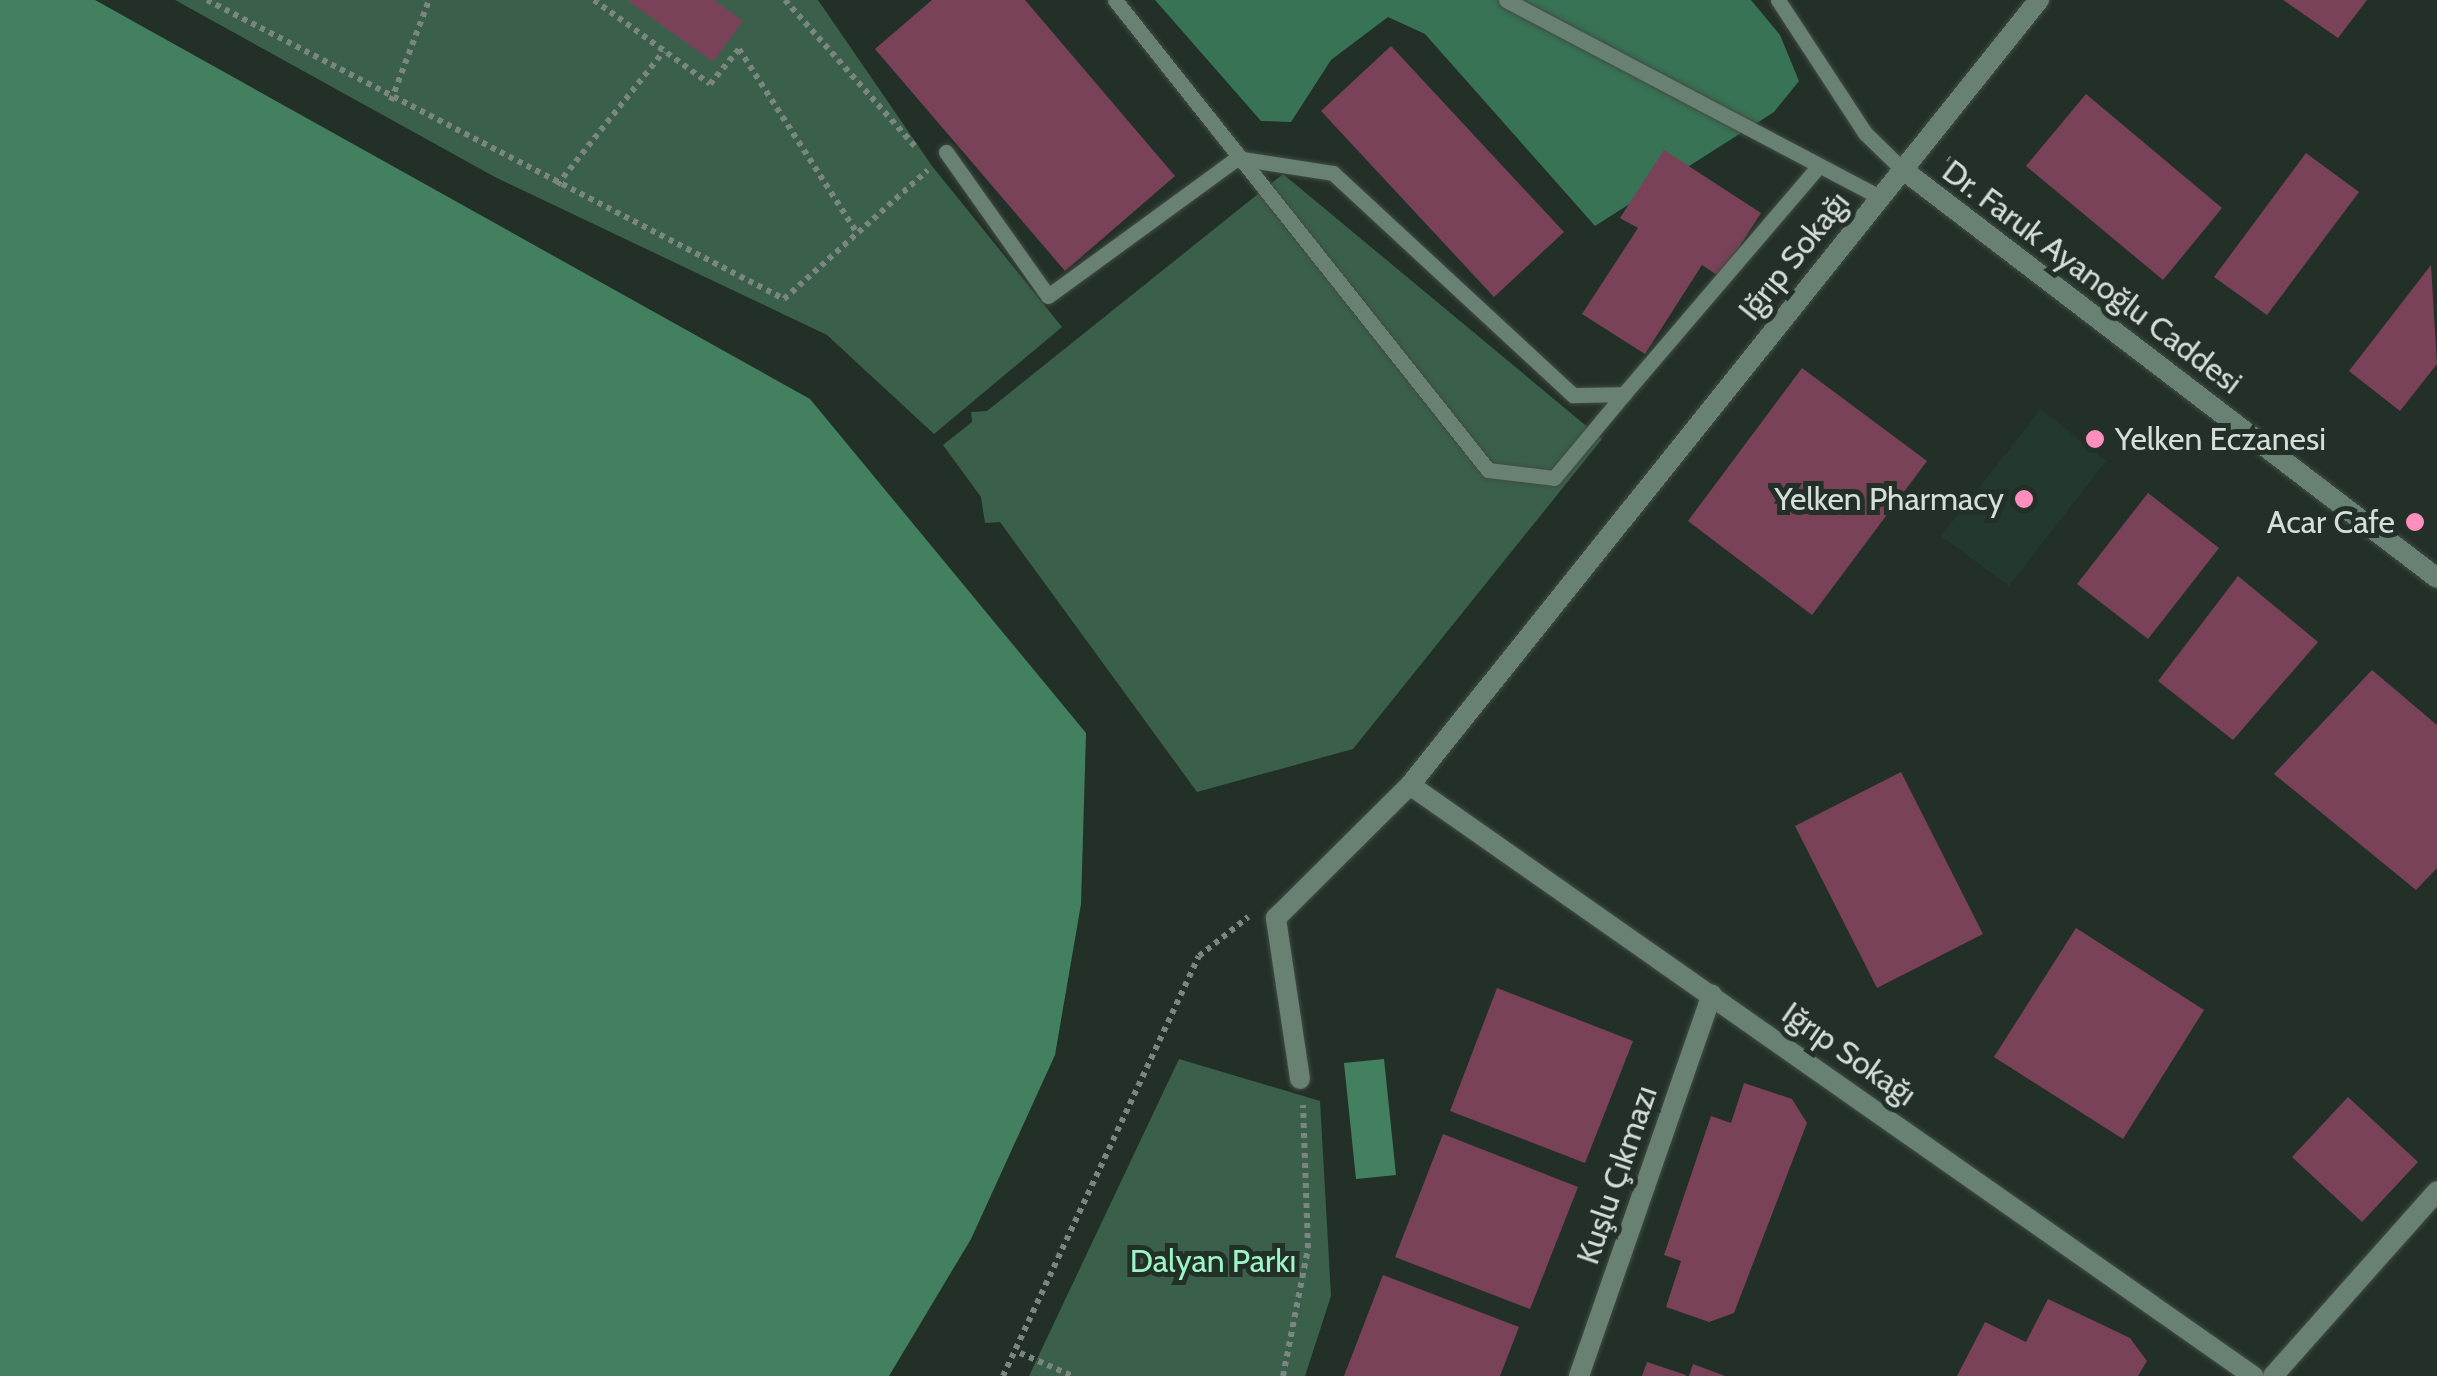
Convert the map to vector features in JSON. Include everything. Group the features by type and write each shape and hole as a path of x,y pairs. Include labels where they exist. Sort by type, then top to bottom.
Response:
{"street":[{"name":"Iğrıp Sokağı","path":"1300,1079 1276,918 1410,784 2039,0"},
{"name":"Dr. Faruk Ayanoğlu Caddesi","path":"1902,170 2437,578"},
{"name":"Iğrıp Sokağı","path":"1410,784 2253,1376"},
{"name":"Kuşlu Çıkmazı","path":"1578,1376 1712,994"},
{"path":"2273,1376 2437,1190"}],"lane":[{"path":"1115,0 1488,470 1554,478 1818,167"},
{"path":"1506,0 1879,198"},
{"path":"1778,0 1865,133 1902,170"},
{"path":"946,152 1048,296 1237,158 1333,173 1573,395 1624,394"}],"path":[{"path":"207,0 391,101 784,299 932,166 785,0"},
{"path":"391,101 428,0"},
{"path":"594,0 710,84 739,50 857,233"},
{"path":"558,186 664,51"},
{"path":"1003,1376 1020,1353 1168,1035"},
{"path":"1283,1376 1308,1248 1300,1079"},
{"path":"1020,1353 1074,1376"}],"shaded area":[{"path":"0,0 95,0 810,399 1086,733 1081,904 1055,1055 971,1239 889,1376 0,1376"},
{"path":"1155,0 1751,0 1780,35 1799,81 1774,112 1595,226 1425,34 1388,17 1331,60 1291,122 1261,121"},
{"name":"Yelken Pharmacy","path":"2041,409 2106,461 2009,586 1941,536"},
{"path":"1384,1059 1396,1175 1356,1179 1344,1063"}],"green space":[{"path":"175,0 818,0 932,166 1062,327 934,434 827,335 495,177"},
{"path":"1283,174 1602,439 1353,749 1197,792 1000,522 985,523 981,497 943,445 972,422 971,412 987,411"},
{"name":"Dalyan Parkı","path":"1179,1059 1320,1101 1331,1296 1305,1376 1029,1376"}],"building":[{"path":"627,0 714,0 743,21 713,62"},
{"path":"932,0 1025,0 1175,176 1065,271 875,49"},
{"path":"2283,0 2367,0 2338,38"},
{"path":"1391,46 1564,232 1494,297 1321,111"},
{"path":"2086,94 2222,208 2163,280 2026,166"},
{"path":"1664,150 1761,213 1720,277 1702,265 1645,354 1582,314 1638,228 1620,218"},
{"path":"2306,153 2359,192 2267,315 2214,277"},
{"path":"2431,265 2437,364 2400,411 2349,371"},
{"path":"1802,368 1927,461 1812,615 1688,521"},
{"path":"2148,493 2219,548 2148,639 2077,584"},
{"path":"2238,576 2318,642 2233,740 2158,681"},
{"path":"2372,670 2437,725 2437,868 2416,890 2274,774"},
{"path":"1901,772 1983,934 1877,988 1795,826"},
{"path":"2076,928 2204,1010 2123,1139 1994,1057"},
{"path":"1497,988 1633,1041 1585,1163 1450,1111"},
{"path":"1744,1083 1792,1099 1807,1123 1734,1313 1709,1322 1666,1307 1681,1261 1664,1255 1711,1116 1731,1123"},
{"path":"2348,1097 2418,1162 2362,1222 2292,1157"},
{"path":"1443,1134 1578,1187 1530,1309 1395,1257"},
{"path":"1383,1275 1519,1327 1500,1376 1344,1376"},
{"path":"2048,1299 2130,1338 2147,1361 2138,1376 1957,1376 1985,1322 2026,1342"},
{"path":"1647,1362 1686,1375 1686,1376 1642,1376"},
{"path":"1693,1364 1725,1376 1689,1376"}],"place":[{"name":"Yelken Eczanesi","path":"2095,439"},
{"name":"Yelken Pharmacy","path":"2024,499"},
{"name":"Acar Cafe","path":"2415,522"}]}
